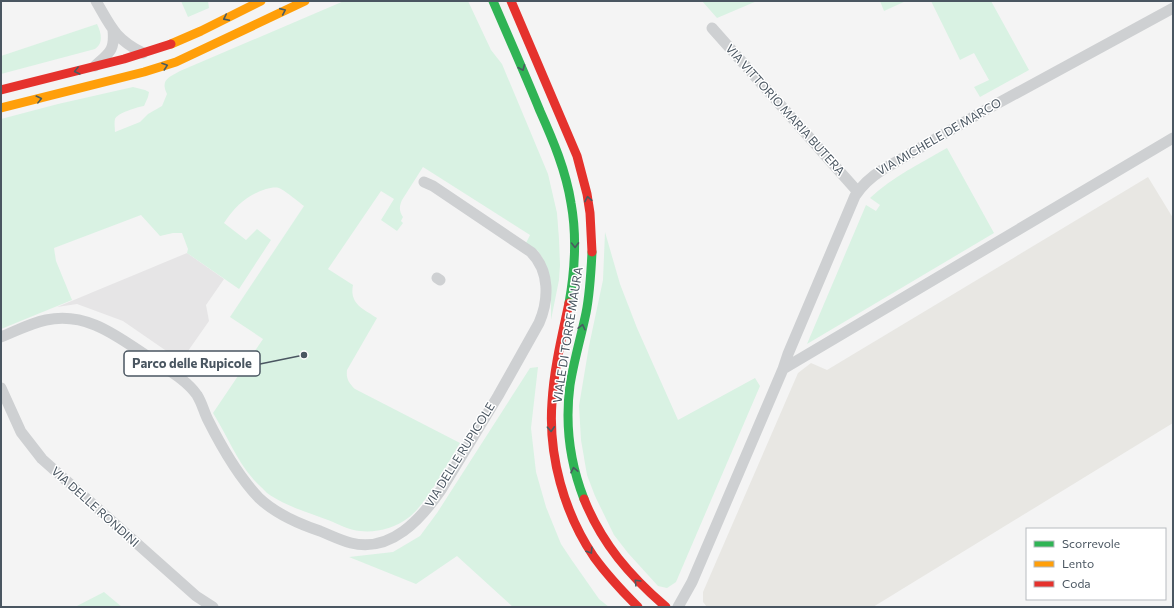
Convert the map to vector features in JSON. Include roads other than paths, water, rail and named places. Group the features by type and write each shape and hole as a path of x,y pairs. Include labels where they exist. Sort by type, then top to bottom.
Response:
{"street":[{"path":"96,1 119,38 143,53"},
{"path":"1,90 94,67 162,47 186,38 261,1"},
{"path":"1,108 144,72 176,62 305,1"},
{"path":"485,1 492,14 507,33"},
{"name":"VIALE DI TORRE MAURA","path":"493,1 557,152 569,192 573,216 575,248 573,280 568,311 555,367 551,401 552,444 558,478 570,514 585,544 609,577 638,607"},
{"name":"VIALE DI TORRE MAURA","path":"511,1 573,146 583,175 590,208 592,247 591,278 568,398 569,434 576,476 587,509 609,549 634,579 666,607"},
{"name":"VIA MICHELE DE MARCO","path":"678,607 692,582 858,192 865,183 895,162 986,110 1173,8"},
{"name":"VIA VITTORIO MARIA BUTERA","path":"712,28 858,192"},
{"path":"94,67 112,48 114,41 113,30"},
{"path":"783,369 1173,138"},
{"name":"VIA DELLE RUPICOLE","path":"1,337 31,325 56,318 86,321 108,331 169,371 197,395 233,466 260,498 277,512 311,528 352,543 367,544 382,542 408,528 431,504 441,490 498,396 539,323 544,311 546,297 546,280 543,270 531,252 433,186 424,182"},
{"name":"VIA DELLE RONDINI","path":"1,388 21,432 42,459 196,596 213,607"}],"place":[{"name":"Parco delle Rupicole","path":"304,355"}]}
